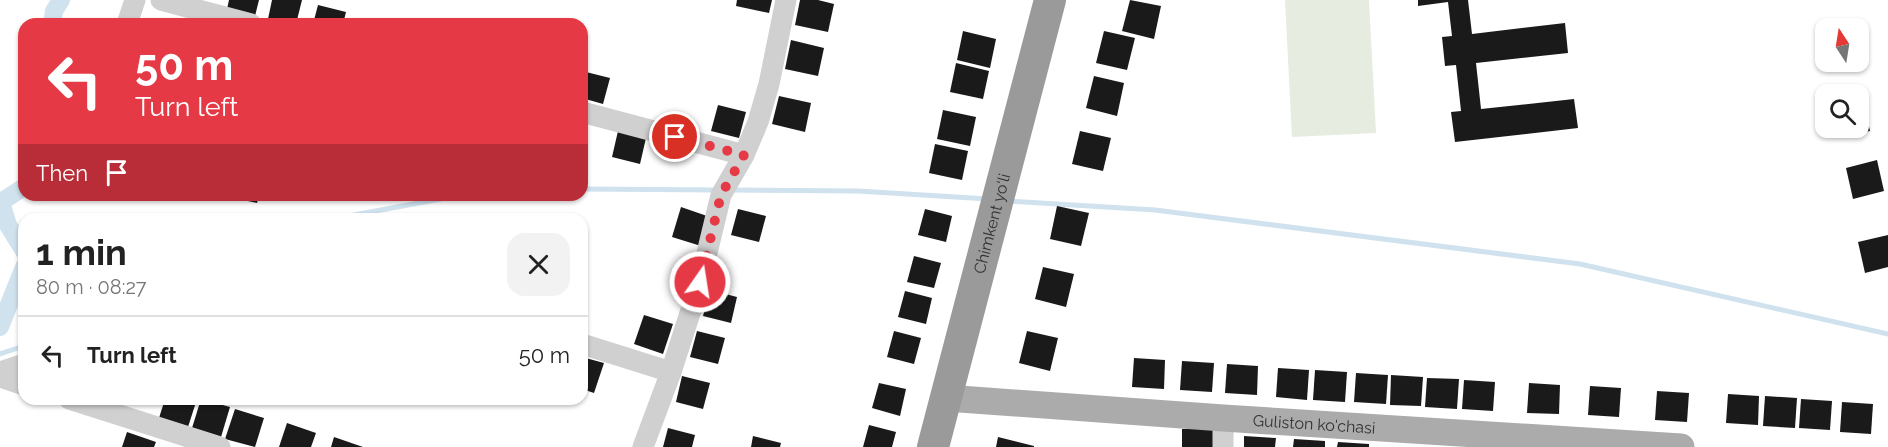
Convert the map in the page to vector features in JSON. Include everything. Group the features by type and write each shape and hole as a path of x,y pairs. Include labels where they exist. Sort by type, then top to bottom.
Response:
{"highway":[{"name":"Chimkent yo‘li","path":"933,447 1050,0"}],"main road":[{"name":"Guliston ko'chasi","path":"946,398 1681,447"}],"street":[{"path":"129,18 135,0"},
{"path":"161,0 228,18"},
{"path":"643,447 671,372 700,282 721,195 744,155 758,122 786,0"},
{"path":"588,114 744,155"},
{"path":"588,346 671,372"},
{"path":"0,372 18,366"},
{"path":"0,377 18,383"},
{"path":"88,405 220,447"},
{"path":"1223,418 1223,447"}],"shaded area":[{"path":"1285,0 1369,0 1376,133 1292,137"}],"building":[{"path":"229,0 259,0 255,16 227,9"},
{"path":"272,0 302,0 298,18 268,18"},
{"path":"737,0 772,0 769,13 736,6"},
{"path":"800,0 818,0 834,4 828,32 795,25"},
{"path":"1130,0 1161,6 1154,39 1122,31"},
{"path":"1418,0 1468,0 1472,34 1565,23 1568,53 1476,63 1481,109 1574,99 1578,128 1455,142 1451,112 1461,111 1456,65 1445,66 1442,37 1452,36 1448,2 1418,6"},
{"path":"318,5 346,12 344,18 315,18"},
{"path":"963,31 996,39 990,68 957,60"},
{"path":"1104,31 1135,38 1127,70 1096,63"},
{"path":"791,40 824,48 818,76 785,69"},
{"path":"956,63 989,71 983,99 950,92"},
{"path":"588,72 610,78 603,104 588,100"},
{"path":"1094,76 1124,83 1117,116 1086,108"},
{"path":"779,96 811,103 805,132 772,124"},
{"path":"718,105 746,112 739,138 711,131"},
{"path":"943,110 976,117 970,146 937,139"},
{"path":"618,131 646,138 640,164 612,157"},
{"path":"1080,131 1111,138 1103,171 1072,164"},
{"path":"935,144 968,151 962,180 929,173"},
{"path":"1877,160 1884,191 1853,199 1846,168"},
{"path":"1057,206 1089,213 1081,246 1050,239"},
{"path":"681,207 710,217 701,246 672,237"},
{"path":"738,209 766,216 759,242 731,235"},
{"path":"925,209 952,216 946,242 918,235"},
{"path":"1888,235 1888,267 1865,273 1858,242"},
{"path":"914,256 941,263 934,288 907,282"},
{"path":"1043,267 1074,274 1066,307 1035,299"},
{"path":"710,290 737,297 731,323 703,316"},
{"path":"905,291 932,298 926,324 898,317"},
{"path":"644,315 673,324 663,354 634,344"},
{"path":"697,331 725,338 718,364 690,357"},
{"path":"894,331 921,338 914,364 887,357"},
{"path":"1027,331 1058,338 1050,371 1019,363"},
{"path":"1134,358 1165,360 1164,389 1132,387"},
{"path":"588,359 604,363 594,393 588,391"},
{"path":"1182,361 1214,363 1212,392 1180,390"},
{"path":"1227,364 1258,366 1257,395 1225,393"},
{"path":"1278,368 1309,370 1307,400 1276,397"},
{"path":"1315,370 1347,372 1345,402 1313,400"},
{"path":"1356,373 1388,375 1386,404 1354,402"},
{"path":"1391,375 1423,377 1421,406 1390,405"},
{"path":"682,376 710,383 703,409 676,402"},
{"path":"1427,378 1459,379 1457,409 1425,407"},
{"path":"1464,380 1495,382 1493,411 1462,409"},
{"path":"879,383 906,389 900,416 872,408"},
{"path":"1529,383 1560,385 1559,414 1527,413"},
{"path":"1590,386 1621,388 1619,417 1588,415"},
{"path":"1657,391 1689,393 1687,422 1655,420"},
{"path":"1728,394 1759,396 1758,425 1726,423"},
{"path":"1765,396 1797,398 1795,428 1763,426"},
{"path":"1801,399 1832,401 1830,430 1799,428"},
{"path":"1842,402 1873,404 1871,434 1840,432"},
{"path":"163,405 195,405 188,427 159,418"},
{"path":"199,405 230,407 221,437 192,428"},
{"path":"235,409 264,418 255,447 225,439"},
{"path":"287,423 316,433 311,447 279,447"},
{"path":"869,425 896,432 892,447 863,447"},
{"path":"668,428 695,435 692,447 663,447"},
{"path":"1182,429 1216,429 1216,447 1182,447"},
{"path":"127,432 156,442 154,447 122,447"},
{"path":"753,436 781,443 780,447 751,447"},
{"path":"1244,436 1276,438 1275,447 1244,447"},
{"path":"334,437 363,447 331,447"},
{"path":"998,437 1034,446 1034,447 996,447"},
{"path":"1294,439 1325,441 1325,447 1293,447"},
{"path":"1338,442 1369,444 1369,447 1337,447"}],"waterway":[{"path":"53,18 54,11 61,0"},
{"path":"588,189 718,190"},
{"path":"731,190 858,191 988,199"},
{"path":"18,191 1,202 8,225 18,241"},
{"path":"365,213 430,201"},
{"path":"1006,201 1155,210 1580,264 1888,334"},
{"path":"0,327 18,282"},
{"path":"0,354 18,348"}],"route":[{"path":"675,137 744,155 721,195 700,282"}]}
